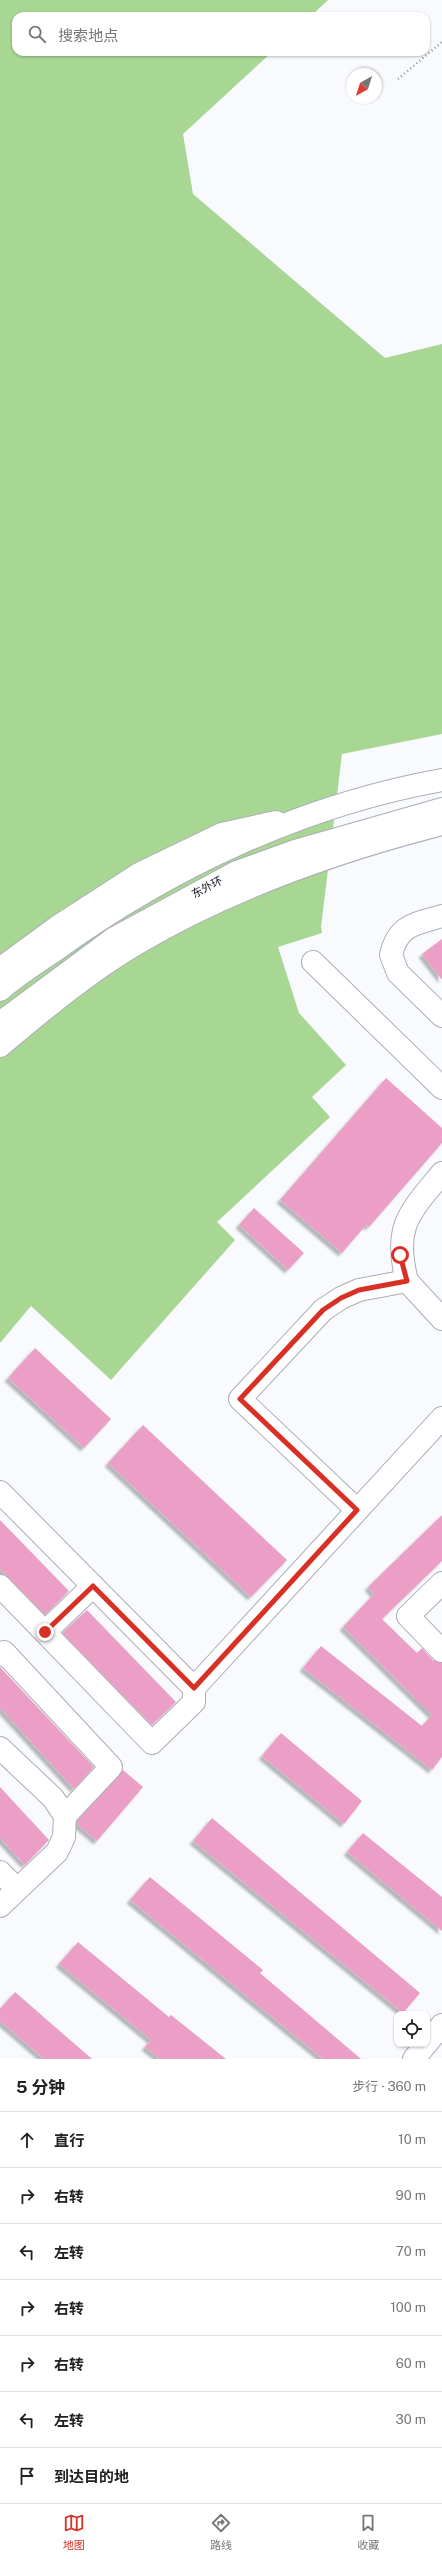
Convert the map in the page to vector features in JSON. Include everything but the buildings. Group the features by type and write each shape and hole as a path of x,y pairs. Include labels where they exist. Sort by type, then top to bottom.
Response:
{"main road":[{"path":"0,969 57,927 139,874 222,834 318,813 409,786 442,780"},
{"name":"东外环","path":"0,1023 114,939 237,872 309,847 442,809"},
{"path":"0,990 103,916 201,860 318,813"},
{"path":"0,1046 52,1002 135,944 216,902 297,869 398,835 442,824"},
{"path":"442,916 409,926 397,936 391,955 398,973 442,1016"},
{"path":"313,962 442,1088"},
{"path":"442,1173 413,1208 403,1232 400,1255 407,1281 442,1319"},
{"path":"357,1510 240,1399 329,1306 359,1290 407,1281"},
{"path":"0,1586 152,1743 194,1702 194,1688 442,1418"},
{"path":"0,1492 194,1688"},
{"path":"442,1583 408,1616 442,1651"},
{"path":"45,1632 93,1586"},
{"path":"0,1655 4,1652 112,1767 65,1816"},
{"path":"0,1748 53,1798 65,1816 64,1837 57,1852 0,1906"},
{"path":"0,1872 17,1889"},
{"path":"430,2040 442,2025"},
{"path":"414,2059 424,2047"}],"path":[{"path":"430,52 442,42"},
{"path":"398,79 425,56"}],"green space":[{"path":"0,0 328,0 315,12 12,12 12,56 268,56 183,134 193,194 385,358 442,344 442,734 342,754 321,927 322,933 278,947 299,1013 346,1065 312,1097 330,1117 217,1222 235,1240 111,1380 31,1306 0,1343"}],"route":[{"path":"45,1632 93,1586 194,1688 357,1510 240,1399 323,1310 341,1298 359,1290 407,1281 400,1255"}]}
